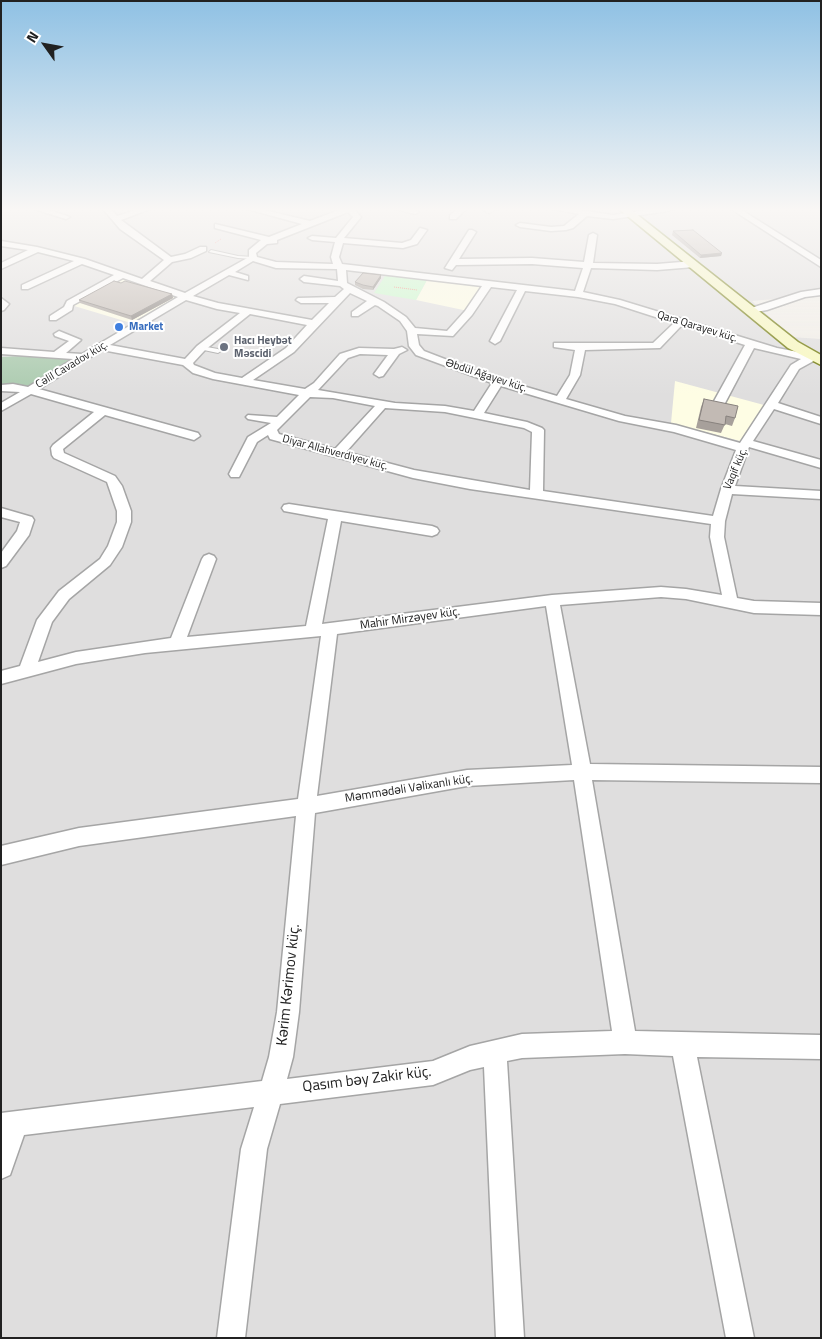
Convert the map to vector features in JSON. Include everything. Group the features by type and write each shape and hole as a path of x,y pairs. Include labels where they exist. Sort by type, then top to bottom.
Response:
{"street":[{"path":"25,287 59,271"},
{"path":"116,271 217,306 314,323"},
{"path":"148,282 158,271"},
{"path":"342,271 346,287"},
{"name":"Qara Qarayev küç.","path":"374,271 578,294 617,302 751,344 818,360"},
{"path":"444,279 448,271"},
{"path":"578,294 586,271"},
{"path":"703,271 793,345 818,360"},
{"path":"228,272 245,278"},
{"name":"Cəlil Cavadov küç.","path":"1,408 228,272"},
{"path":"54,318 69,308 68,305 70,303 124,274"},
{"path":"148,282 168,278"},
{"path":"304,279 346,287 375,300 403,319 412,331 414,346 394,352 359,351 344,356 318,385 306,393"},
{"path":"412,331 449,334 469,313 488,284"},
{"path":"244,381 285,354 346,287"},
{"path":"495,341 522,288"},
{"path":"750,310 764,308 804,294 821,292"},
{"path":"301,300 336,300"},
{"path":"355,314 375,300"},
{"path":"1,301 4,304 1,308"},
{"path":"187,363 201,348 248,311"},
{"path":"558,345 581,347 656,346 680,322"},
{"path":"57,354 76,340 59,334"},
{"path":"719,404 751,344"},
{"name":"Əbdül Ağayev küç.","path":"414,346 420,353 498,382 624,419 676,429 821,464"},
{"path":"102,347 187,363 197,371 214,376 306,393 333,395 382,404 445,410 527,425 538,430 536,495"},
{"path":"560,400 575,376 581,347"},
{"path":"1,351 84,357"},
{"path":"379,374 394,352"},
{"name":"Vaqif küç.","path":"731,603 717,538 718,521 727,489 745,446 795,367 801,362 818,360"},
{"path":"477,415 498,382"},
{"path":"1,388 13,387 29,390 101,412 194,436"},
{"name":"Diyar Allahverdiyev küç.","path":"306,393 275,426 274,436 413,474 536,495 718,521"},
{"path":"337,454 368,422 382,404"},
{"path":"771,404 821,421"},
{"path":"27,670 45,620 64,595 105,562 114,547 124,522 124,512 116,486 111,479 58,455 57,448 62,442 101,412"},
{"path":"252,417 275,426"},
{"path":"235,474 252,440 275,426"},
{"path":"727,489 746,492 821,495"},
{"path":"289,508 432,532"},
{"path":"1,512 27,520 24,532 1,563"},
{"name":"Kərim Kərimov küç.","path":"231,1338 254,1149 281,1057 288,1012 321,630 335,515"},
{"path":"176,644 209,559"},
{"name":"Mahir Mirzəyev küç.","path":"1,678 76,658 176,644 321,630 552,600 661,592 686,594 731,603 773,608 821,609"},
{"path":"552,600 582,772 625,1042"},
{"name":"Məmmədəli Vəlixanlı küç.","path":"1,856 79,836 306,806 466,778 582,772 821,775"},
{"name":"Qasım bəy Zakir küç.","path":"8,1124 433,1073 470,1058 530,1046 625,1042 683,1045 821,1047"},
{"path":"683,1045 740,1338"},
{"path":"495,1052 510,1338"},
{"path":"1,1166 8,1124"}],"lane":[{"path":"201,348 218,352"}],"path":[{"path":"394,287 417,290"}],"shaded area":[{"path":"1,271 821,271 821,295 752,301 792,337 821,339 821,1338 1,1338"},
{"path":"125,277 178,296 131,323 71,305"},
{"path":"427,280 483,287 468,311 416,300"},
{"path":"43,355 71,359 29,387 9,384 1,386 1,357"},
{"path":"675,381 764,405 740,441 671,423"}],"green space":[{"path":"385,276 427,280 416,300 374,293"}],"building":[{"path":"363,273 381,275 373,287 355,282"},
{"path":"114,281 121,283 125,281 172,294 131,316 79,300"},
{"path":"704,399 738,406 735,418 726,416 725,425 699,420"}],"place":[{"name":"Market","path":"119,327"},
{"name":"Hacı Heybət Məscidi","path":"224,347"}]}
